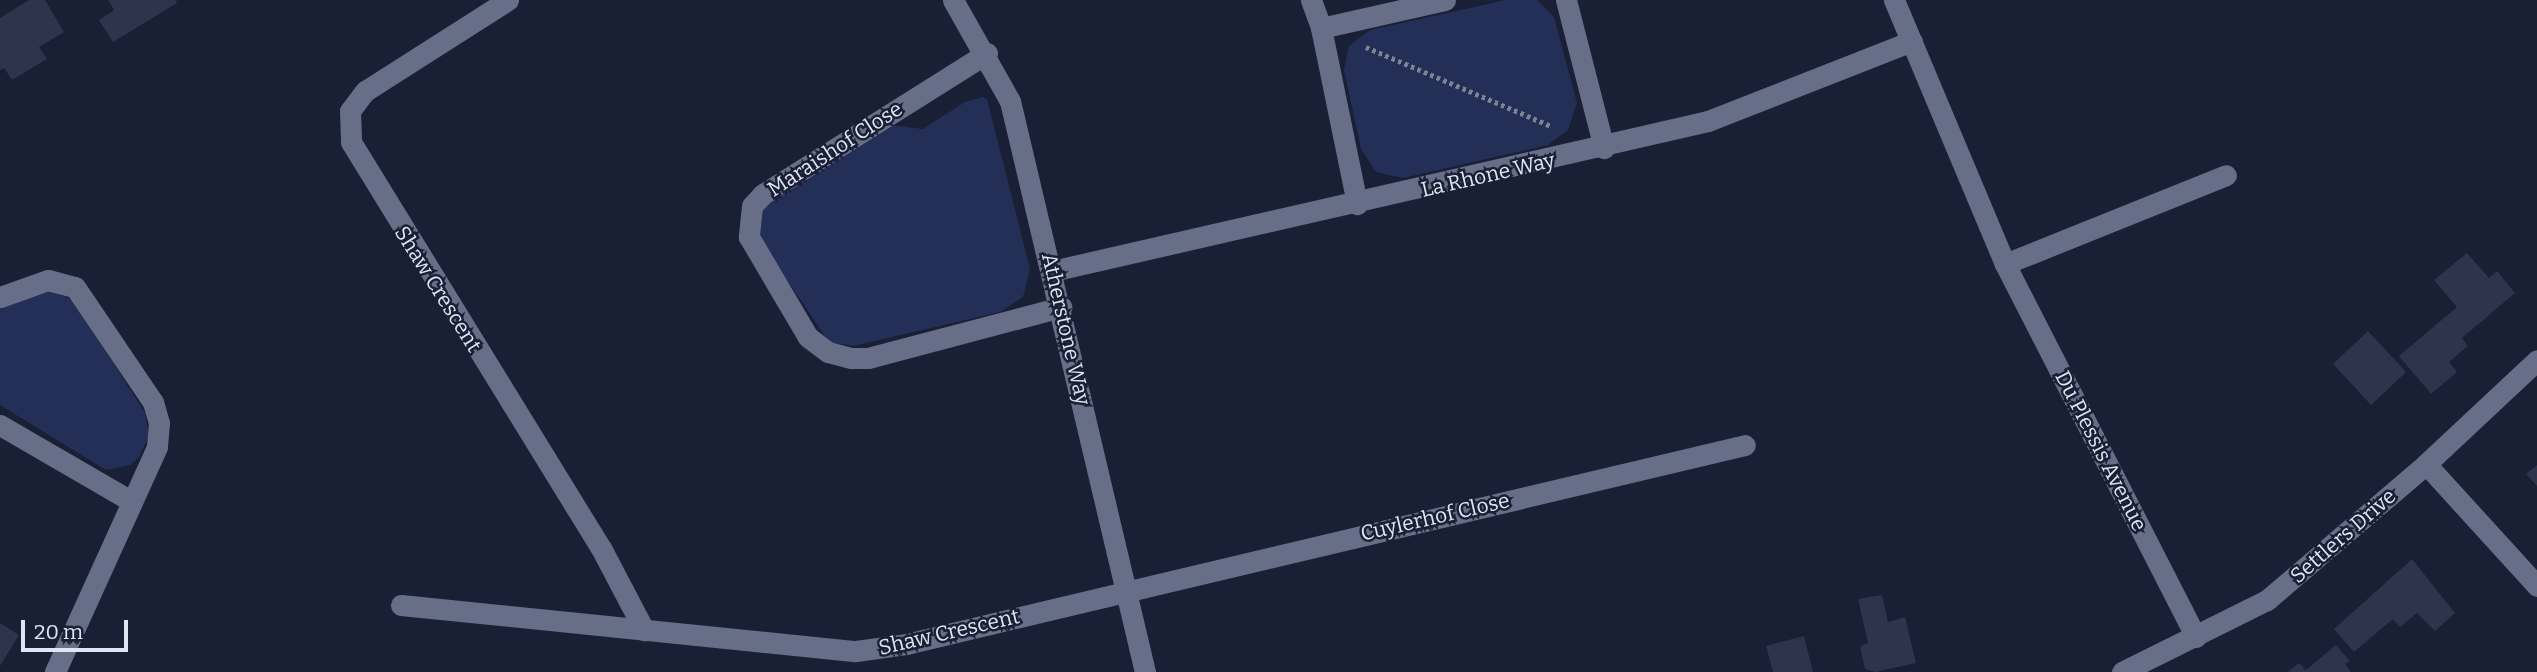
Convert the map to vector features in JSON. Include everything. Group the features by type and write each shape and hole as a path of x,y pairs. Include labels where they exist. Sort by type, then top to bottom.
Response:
{"street":[{"name":"Shaw Crescent","path":"508,0 365,90 350,111 351,142 601,548 644,630"},
{"name":"Atherstone Way","path":"953,0 986,53 1010,101 1061,307 1145,672"},
{"path":"1311,0 1321,28 1357,204"},
{"path":"1321,28 1445,0"},
{"path":"1566,0 1604,148"},
{"name":"Du Plessis Avenue","path":"1894,0 2005,264 2196,637"},
{"name":"La Rhone Way","path":"1052,271 1604,148 1708,121 1912,41"},
{"name":"Maraishof Close","path":"986,53 763,194 752,206 749,237 808,337 828,352 851,358 868,358 1061,307"},
{"path":"2005,264 2226,175"},
{"path":"0,297 48,280 75,287 153,402 159,423 157,446 55,672"},
{"name":"Settlers Drive","path":"2122,672 2267,600 2426,464 2537,360"},
{"path":"0,425 131,501"},
{"name":"Cuylerhof Close","path":"1126,590 1745,445"},
{"path":"2426,464 2537,586"},
{"name":"Shaw Crescent","path":"401,604 856,651 906,645 1126,590"}],"path":[{"path":"1321,28 1604,148"}],"shaded area":[{"path":"1506,0 1537,0 1554,17 1577,103 1568,130 1548,145 1403,178 1376,172 1361,149 1344,70 1349,46 1370,30"},
{"path":"983,97 987,99 1030,269 1023,297 1000,312 853,346 829,342 759,239 758,212 766,200 890,125 923,129 965,102"},
{"path":"52,291 74,301 145,413 149,436 139,457 130,465 106,470 0,405 0,307 29,292"}],"building":[{"path":"29,0 45,0 64,32 39,47 47,59 12,80 4,68 0,70 0,18"},
{"path":"108,0 176,0 177,3 113,42 99,20 114,10"},
{"path":"2467,253 2489,278 2497,271 2515,293 2462,338 2468,346 2449,362 2457,372 2431,394 2399,356 2457,307 2434,280"},
{"path":"2368,331 2406,372 2371,405 2333,364"},
{"path":"2537,465 2537,486 2526,474"},
{"path":"2412,559 2455,613 2435,631 2417,613 2400,627 2393,619 2354,652 2334,629"},
{"path":"1882,595 1888,622 1905,617 1916,663 1875,672 1865,669 1860,646 1868,643 1858,599"},
{"path":"0,623 19,635 0,666"},
{"path":"1804,636 1813,672 1773,672 1766,646"},
{"path":"2336,645 2350,661 2345,664 2351,672 2288,672 2299,663 2306,670"}]}
